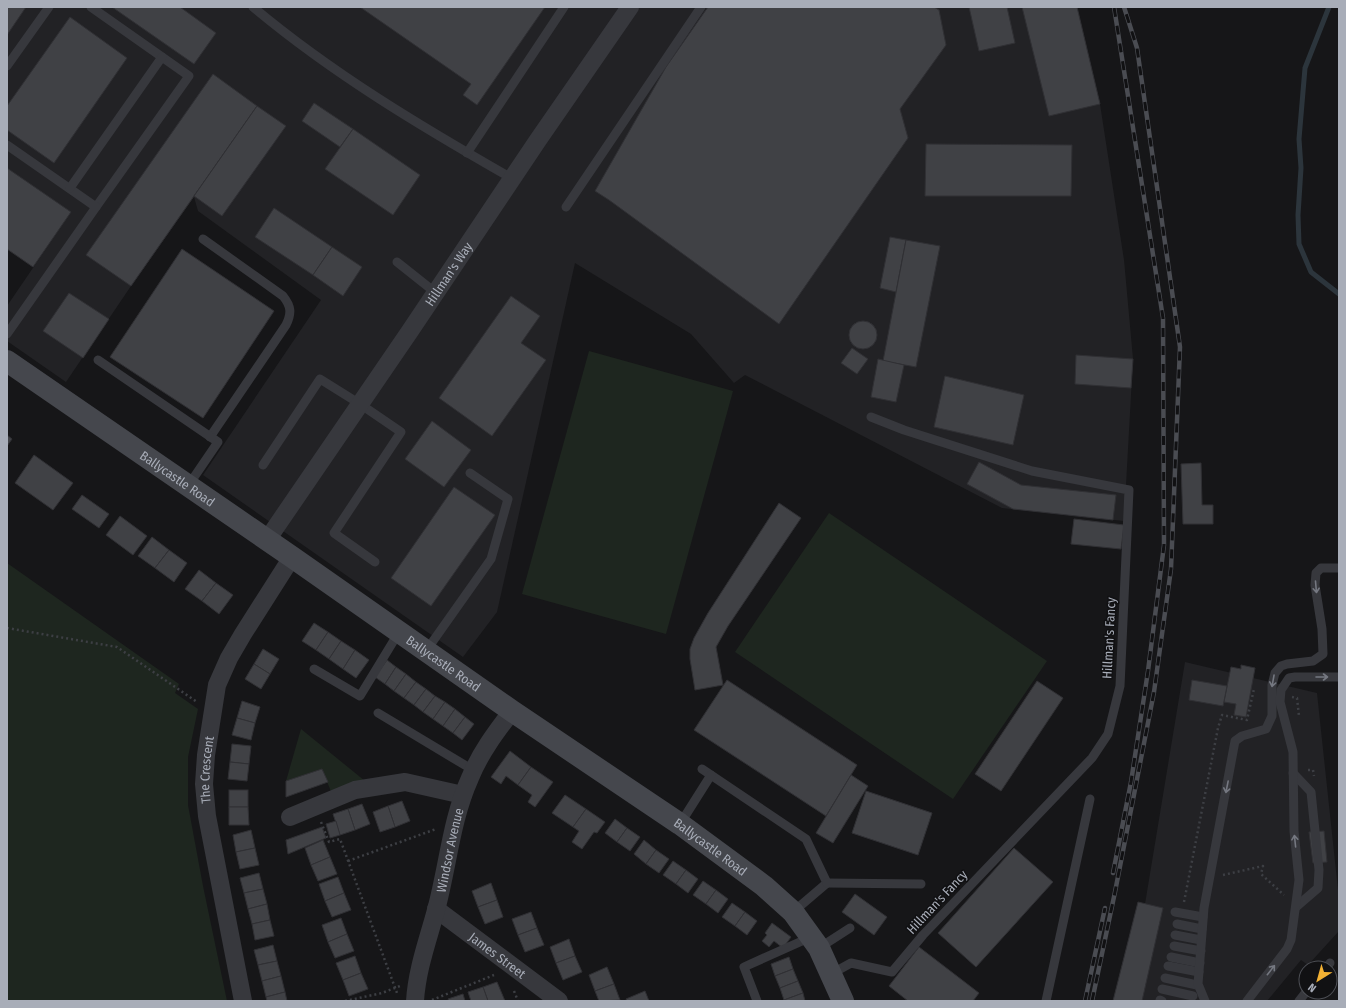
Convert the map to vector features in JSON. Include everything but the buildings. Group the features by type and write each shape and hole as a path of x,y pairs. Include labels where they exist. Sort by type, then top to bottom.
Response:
{"main road":[{"name":"Ballycastle Road","path":"7,360 512,711 680,824 764,886 793,912 815,943 832,974 843,1001"}],"street":[{"name":"Hillman's Way","path":"267,540 630,7"},
{"name":"The Crescent","path":"243,1001 207,816 204,784 206,755 217,685 229,658 243,634 292,557"},
{"name":"Windsor Avenue","path":"415,1001 417,979 422,956 436,909 455,822 463,795 473,770 485,748 512,711"},
{"path":"290,817 355,790 405,782 463,795"},
{"name":"James Street","path":"436,909 559,1001"}],"lane":[{"path":"7,66 49,7"},
{"path":"7,334 188,76 91,7"},
{"path":"253,7 345,77 394,109 467,153 513,178"},
{"path":"467,153 564,7"},
{"path":"566,207 701,7"},
{"path":"70,188 162,57"},
{"path":"7,145 96,207"},
{"path":"204,239 284,296 290,308 289,318 286,325 210,437"},
{"path":"396,262 436,293"},
{"path":"98,360 218,442 188,486"},
{"path":"263,465 320,379 401,432 334,533 375,562"},
{"name":"Hillman's Fancy","path":"832,974 850,963 892,972 923,935 1092,758 1108,734 1120,686 1129,490 1032,471 904,430 871,417"},
{"path":"426,651 491,559 508,499 470,473"},
{"path":"1162,989 1192,998 1197,984 1203,913 1235,741 1242,736 1266,729 1272,716 1272,685 1275,673 1279,668 1286,664 1313,661 1323,654 1322,628 1315,585 1316,573 1321,568 1339,568"},
{"path":"314,669 360,696 399,632"},
{"path":"1247,1001 1287,949 1291,940 1299,880 1294,830 1293,752 1280,702 1281,690 1288,678 1339,677"},
{"path":"378,713 473,770"},
{"path":"702,769 806,839 827,883"},
{"path":"1293,773 1311,792 1319,870 1318,888 1296,907"},
{"path":"680,824 710,775"},
{"path":"1046,1001 1090,799"},
{"path":"793,912 827,883 921,884"},
{"path":"1177,908 1203,913"},
{"path":"1177,924 1202,929"},
{"path":"757,1001 744,967 815,943 850,928"},
{"path":"1175,935 1201,940"},
{"path":"1174,946 1200,951"},
{"path":"1169,962 1199,968"},
{"path":"1165,978 1197,984"},
{"path":"1197,984 1205,1001"}],"path":[{"path":"7,628 117,647 212,713"},
{"path":"1177,908 1184,904 1218,728 1222,715 1247,720 1254,689"},
{"path":"315,806 329,842 340,839 397,994"},
{"path":"348,861 455,822"},
{"path":"1223,875 1263,866 1261,874 1286,896"},
{"path":"430,1001 513,967"},
{"path":"345,1001 382,993 417,979"}],"shaded area":[{"path":"7,7 1077,7 1100,104 1124,260 1133,359 1124,521 1002,508 745,375 734,383 691,334 575,263 497,612 463,657 203,475 321,300 198,211 194,197 66,382 7,341 7,306 71,212 7,168"},
{"path":"589,351 733,391 666,634 522,594"},
{"path":"829,513 1047,661 953,799 735,652"},
{"path":"7,563 179,684 175,693 198,709 188,757 188,805 227,1001 7,1001"},
{"path":"1185,662 1317,693 1339,899 1339,931 1313,960 1298,960 1298,964 1267,1001 1142,1001 1163,908 1145,904"},
{"path":"301,729 365,781 332,794 322,769 286,781"}],"waterway":[{"path":"1329,7 1305,68 1299,139 1301,168 1298,215 1299,244 1311,272 1339,294"}],"railway":[{"path":"1113,873 1131,782 1148,671 1164,545 1163,318 1114,7"},
{"path":"1092,1001 1154,692 1171,569 1180,347 1137,48 1124,7"},
{"path":"1085,1001 1105,908"}]}
